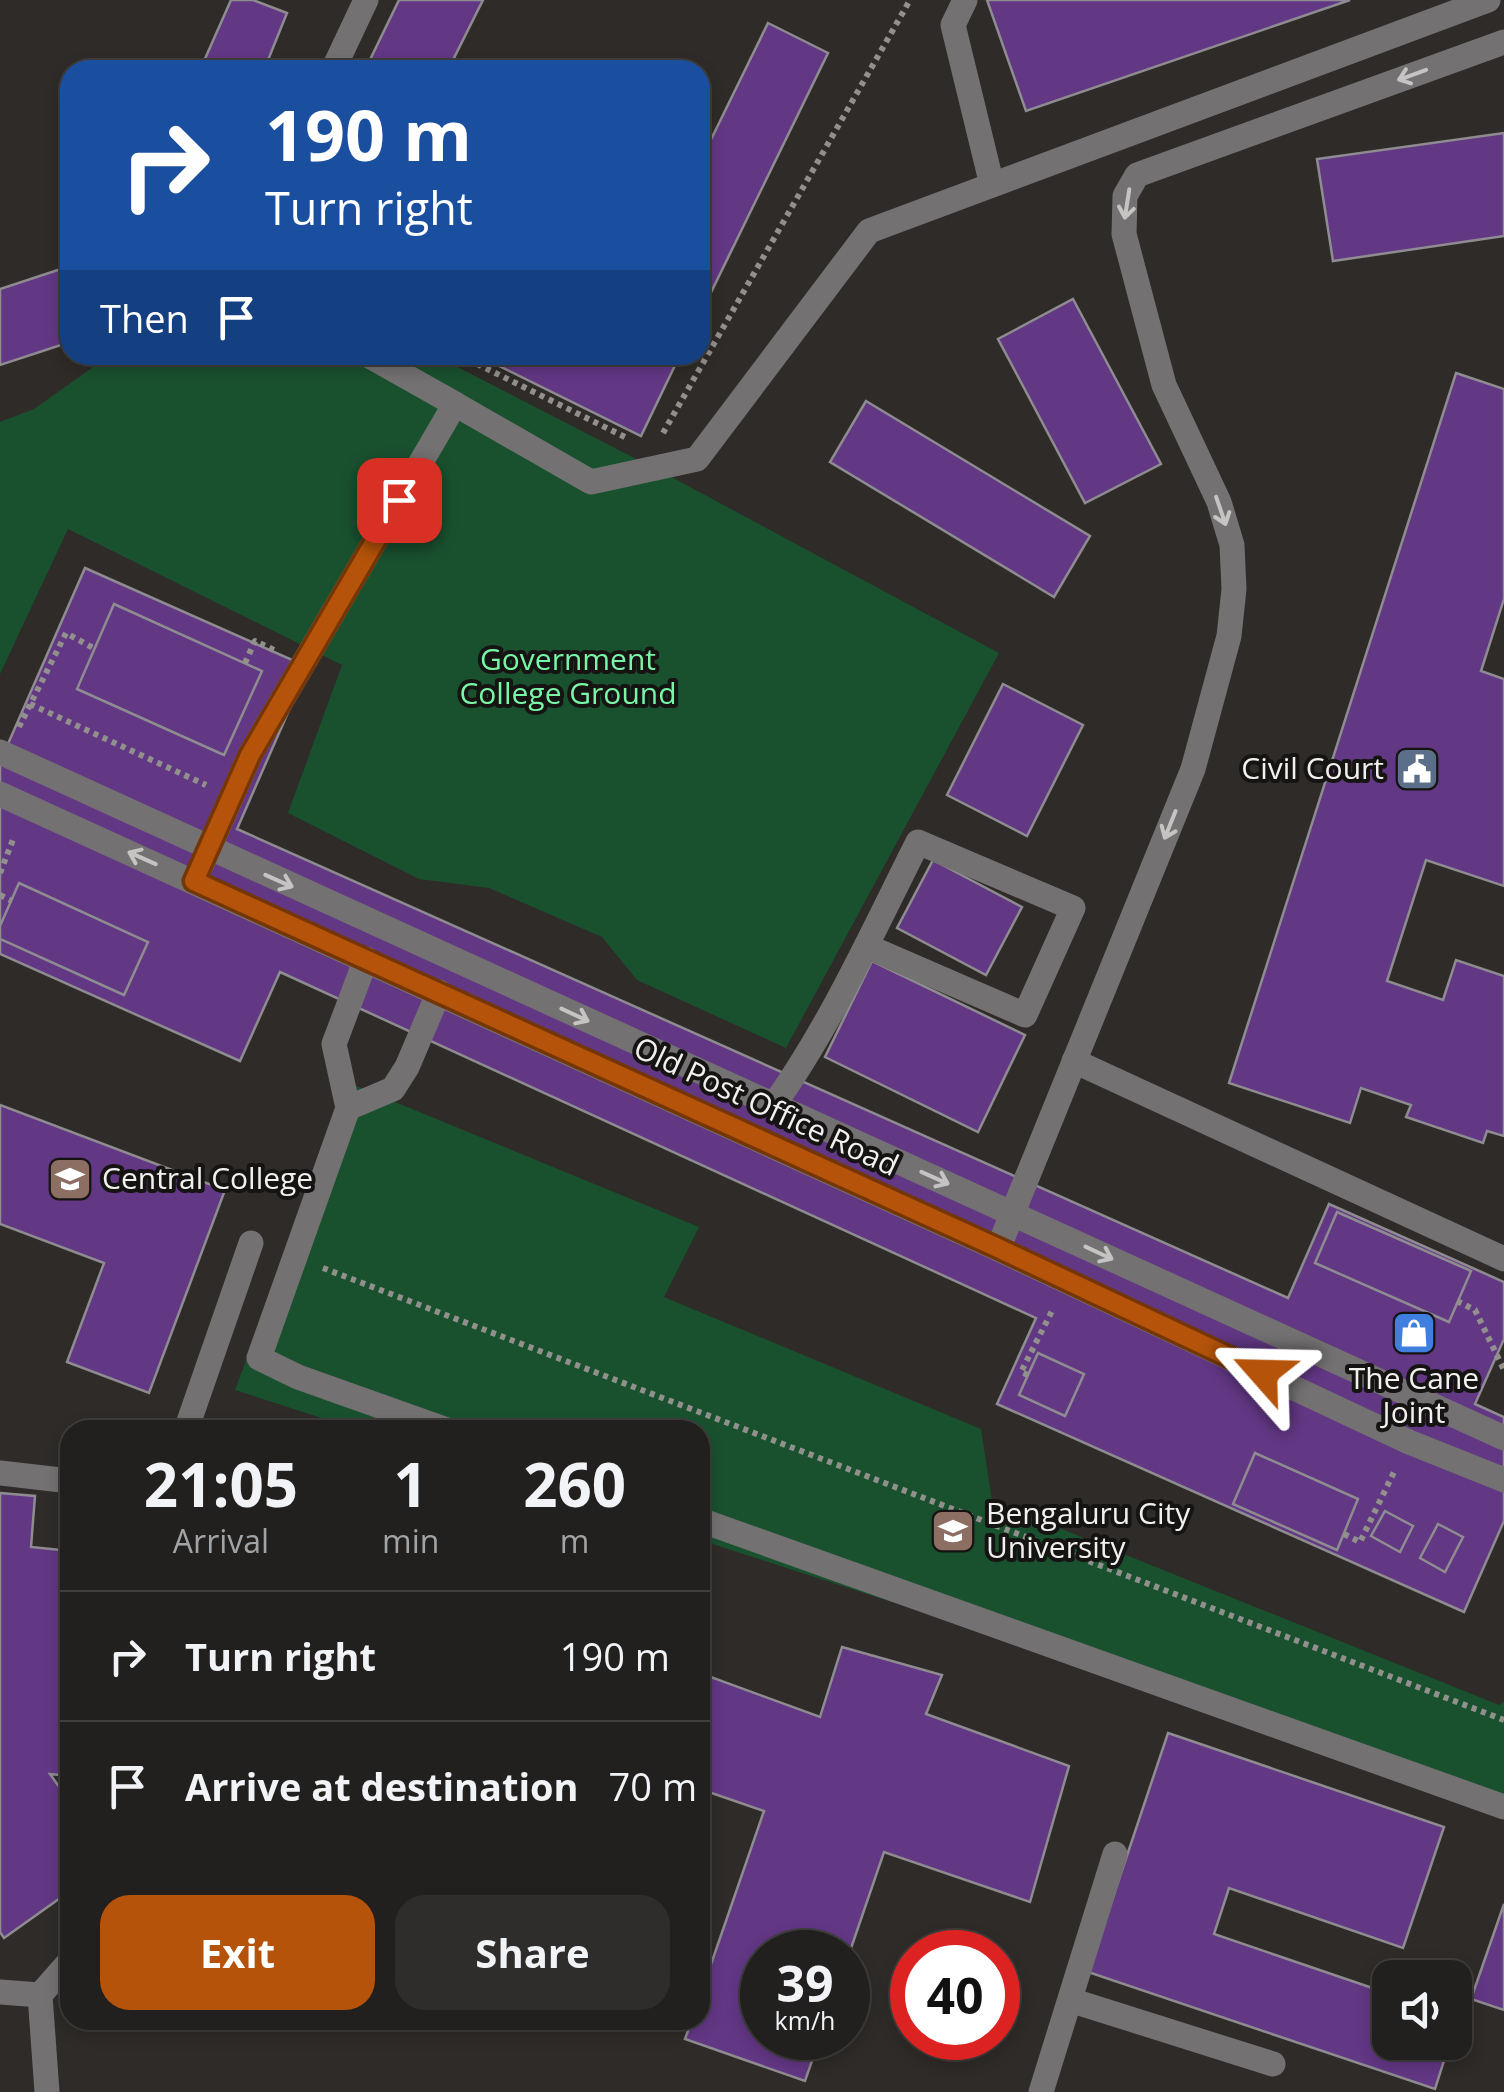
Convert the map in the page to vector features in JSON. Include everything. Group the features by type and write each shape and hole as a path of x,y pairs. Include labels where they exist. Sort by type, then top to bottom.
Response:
{"street":[{"path":"338,60 366,0"},
{"path":"965,0 953,25 992,185"},
{"path":"386,365 591,482 697,459 869,231 1488,0"},
{"path":"998,1248 1192,769 1230,636 1232,545 1219,502 1164,385 1124,234 1126,196 1136,175 1504,42"},
{"path":"194,881 250,755 454,404"},
{"name":"Old Post Office Road","path":"0,752 1504,1438"},
{"name":"Old Post Office Road","path":"0,794 998,1248 1409,1442 1504,1480"},
{"path":"773,1106 866,946 918,842 1073,908 1025,1015 866,946"},
{"path":"366,958 334,1044 348,1108 259,1358 298,1377 419,1420"},
{"path":"348,1108 393,1089 407,1068 439,992"},
{"path":"1074,1060 1504,1258"},
{"path":"189,1420 251,1243"},
{"path":"0,1473 60,1480"},
{"path":"710,1524 1504,1807"},
{"path":"1042,2092 1115,1854"},
{"path":"47,2092 40,1995 60,1972"},
{"path":"0,1992 40,1995"},
{"path":"1070,2000 1274,2064"}],"path":[{"path":"710,350 910,0"},
{"path":"479,365 635,442"},
{"path":"662,434 701,365"},
{"path":"24,716 66,633 95,648"},
{"path":"246,663 255,641 288,657"},
{"path":"30,704 208,786"},
{"path":"0,895 12,900"},
{"path":"293,1257 1504,1720"},
{"path":"1028,1375 1021,1372 1066,1280"},
{"path":"1457,1301 1475,1310 1504,1370"},
{"path":"1344,1534 1360,1542 1409,1442"}],"green space":[{"name":"Government College Ground","path":"96,365 453,365 999,653 786,1048 637,980 602,937 489,888 419,879 288,813 342,665 68,529 0,674 0,422 34,409"},
{"path":"349,1083 699,1227 664,1297 981,1429 992,1501 1499,1705 1504,1702 1504,1800 710,1543 710,1420 328,1420 235,1390"}],"building":[{"path":"231,0 253,0 287,13 268,60 204,60"},
{"path":"399,0 483,0 453,60 370,60"},
{"path":"987,0 1350,0 1026,111"},
{"path":"768,23 828,53 710,295 710,142"},
{"path":"1504,133 1504,236 1333,261 1317,159"},
{"path":"60,269 60,345 0,365 0,289"},
{"path":"1073,299 1161,464 1085,503 998,339"},
{"path":"497,365 675,365 641,436"},
{"name":"Civil Court","path":"1456,373 1504,389 1504,599 1481,671 1504,679 1504,886 1426,860 1387,981 1443,1000 1456,960 1504,976 1504,1136 1487,1131 1483,1143 1406,1117 1411,1105 1361,1088 1350,1123 1229,1083"},
{"path":"866,401 1090,536 1054,597 830,462"},
{"path":"85,568 308,667 237,829 1288,1298 1329,1204 1504,1282 1504,1339 1475,1404 1504,1417 1504,1521 1464,1612 997,1404 1036,1318 280,972 240,1061 0,954 0,762"},
{"path":"114,604 262,671 224,755 77,689"},
{"path":"1003,684 1083,725 1027,836 947,795"},
{"path":"933,860 1022,907 986,975 897,928"},
{"path":"19,883 148,942 124,995 0,939 0,926"},
{"path":"872,961 1025,1035 978,1132 825,1057"},
{"path":"0,1105 225,1190 149,1393 67,1362 104,1263 0,1224"},
{"path":"1337,1212 1471,1271 1449,1322 1315,1263"},
{"path":"1038,1353 1084,1374 1065,1416 1019,1395"},
{"path":"1255,1453 1358,1499 1337,1550 1233,1504"},
{"path":"0,1493 35,1496 31,1547 60,1550 60,1775 50,1774 60,1788 60,1898 4,1938 0,1932"},
{"path":"1385,1511 1413,1526 1400,1552 1371,1536"},
{"path":"1438,1524 1463,1537 1445,1572 1420,1558"},
{"path":"842,1647 942,1675 926,1714 1069,1766 1030,1902 884,1852 857,1930 740,1930 740,2058 685,2039 688,2030 710,2030 710,1967 764,1811 710,1792 710,1677 820,1717"},
{"path":"1168,1733 1444,1827 1403,1948 1229,1888 1214,1934 1372,1988 1372,2060 1444,2060 1435,2089 1088,1972"},
{"path":"1504,1904 1504,2010 1472,1996"},
{"path":"745,2060 812,2060 805,2081"}],"place":[{"name":"Civil Court","path":"1417,769"},
{"name":"Central College","path":"70,1179"},
{"name":"The Cane Joint","path":"1414,1333"},
{"name":"Bengaluru City University","path":"953,1531"}],"route":[{"path":"399,500 250,755 194,881 1263,1373"}]}
